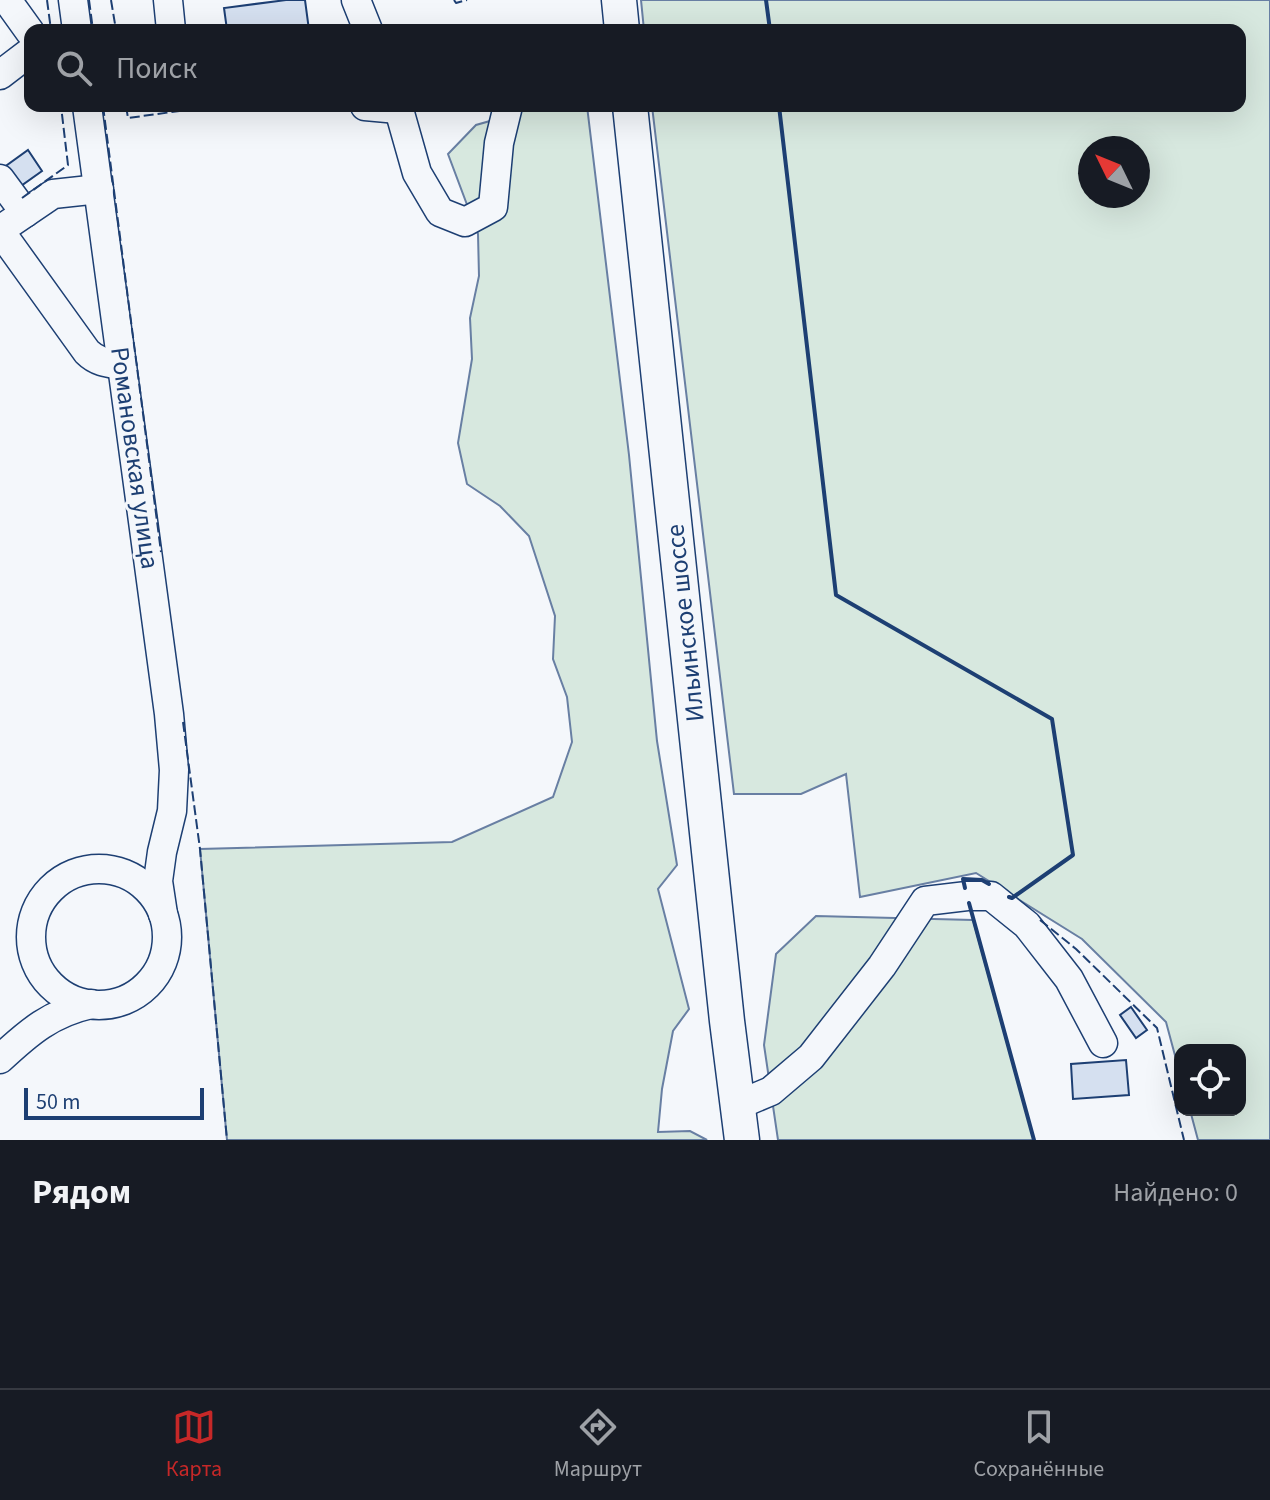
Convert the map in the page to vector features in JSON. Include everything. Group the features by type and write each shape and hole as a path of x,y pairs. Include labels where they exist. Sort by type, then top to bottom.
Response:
{"main road":[{"path":"619,0 621,24"},
{"name":"Ильинское шоссе","path":"631,112 742,1140"}],"street":[{"path":"7,0 24,24"},
{"path":"73,0 76,24"},
{"path":"168,0 170,24"},
{"path":"356,0 366,24"},
{"path":"0,75 24,57"},
{"name":"Романовская улица","path":"0,1059 24,1036 68,1010 91,1004 106,1005 135,995 156,973 166,944 158,881 172,811 174,770 169,714 88,112"},
{"path":"399,112 417,173 440,212 465,222 493,207 499,143 507,112"},
{"path":"0,179 25,213"},
{"path":"99,189 53,194 0,230 87,352 103,362 122,365"},
{"name":"Романовская улица","path":"24,1036 37,1012 42,994 41,973 31,944 34,914 41,901 63,879 132,860 149,845 172,811"},
{"path":"106,869 135,879 147,889 163,914"},
{"path":"738,1105 771,1091 811,1057 882,966 925,901 991,896 1027,925 1069,979 1103,1043"},
{"path":"41,973 62,995 91,1004"}],"shaded area":[{"path":"641,0 1270,0 1270,1140 1198,1140 1192,1116 1246,1116 1246,1044 1174,1044 1174,1052 1166,1022 1082,939 976,873 860,897 846,774 801,794 734,794 653,112 1246,112 1246,24 643,24"},
{"path":"588,112 629,455 657,741 677,865 658,889 689,1009 673,1031 658,1132 690,1131 707,1140 227,1140 200,849 452,842 553,797 572,742 567,697 553,659 555,616 529,536 500,506 467,484 458,443 472,359 470,318 479,276 478,234 448,154 476,125 515,114"},
{"path":"816,916 973,920 1034,1140 778,1140 764,1045 776,954"}],"building":[{"path":"305,0 308,24 226,24 224,8"},
{"path":"28,150 42,171 18,188 3,168"},
{"path":"1131,1007 1147,1030 1136,1038 1120,1015"},
{"path":"1126,1060 1129,1095 1073,1099 1071,1064"}],"fence":[{"path":"47,0 50,24"},
{"path":"89,0 92,24"},
{"path":"111,0 115,24"},
{"path":"454,0 456,3 467,0"},
{"path":"22,198 68,165 62,112"},
{"path":"104,112 161,552"},
{"path":"127,112 128,118 172,112"},
{"path":"183,722 200,849 227,1140"},
{"path":"1040,920 1076,949 1157,1028 1184,1140"}],"wall":[{"path":"766,0 769,24"},
{"path":"780,112 836,595 1052,719 1073,855 1012,898 1009,897"},
{"path":"965,888 963,879 982,880 989,884"},
{"path":"969,903 1034,1140"}]}
